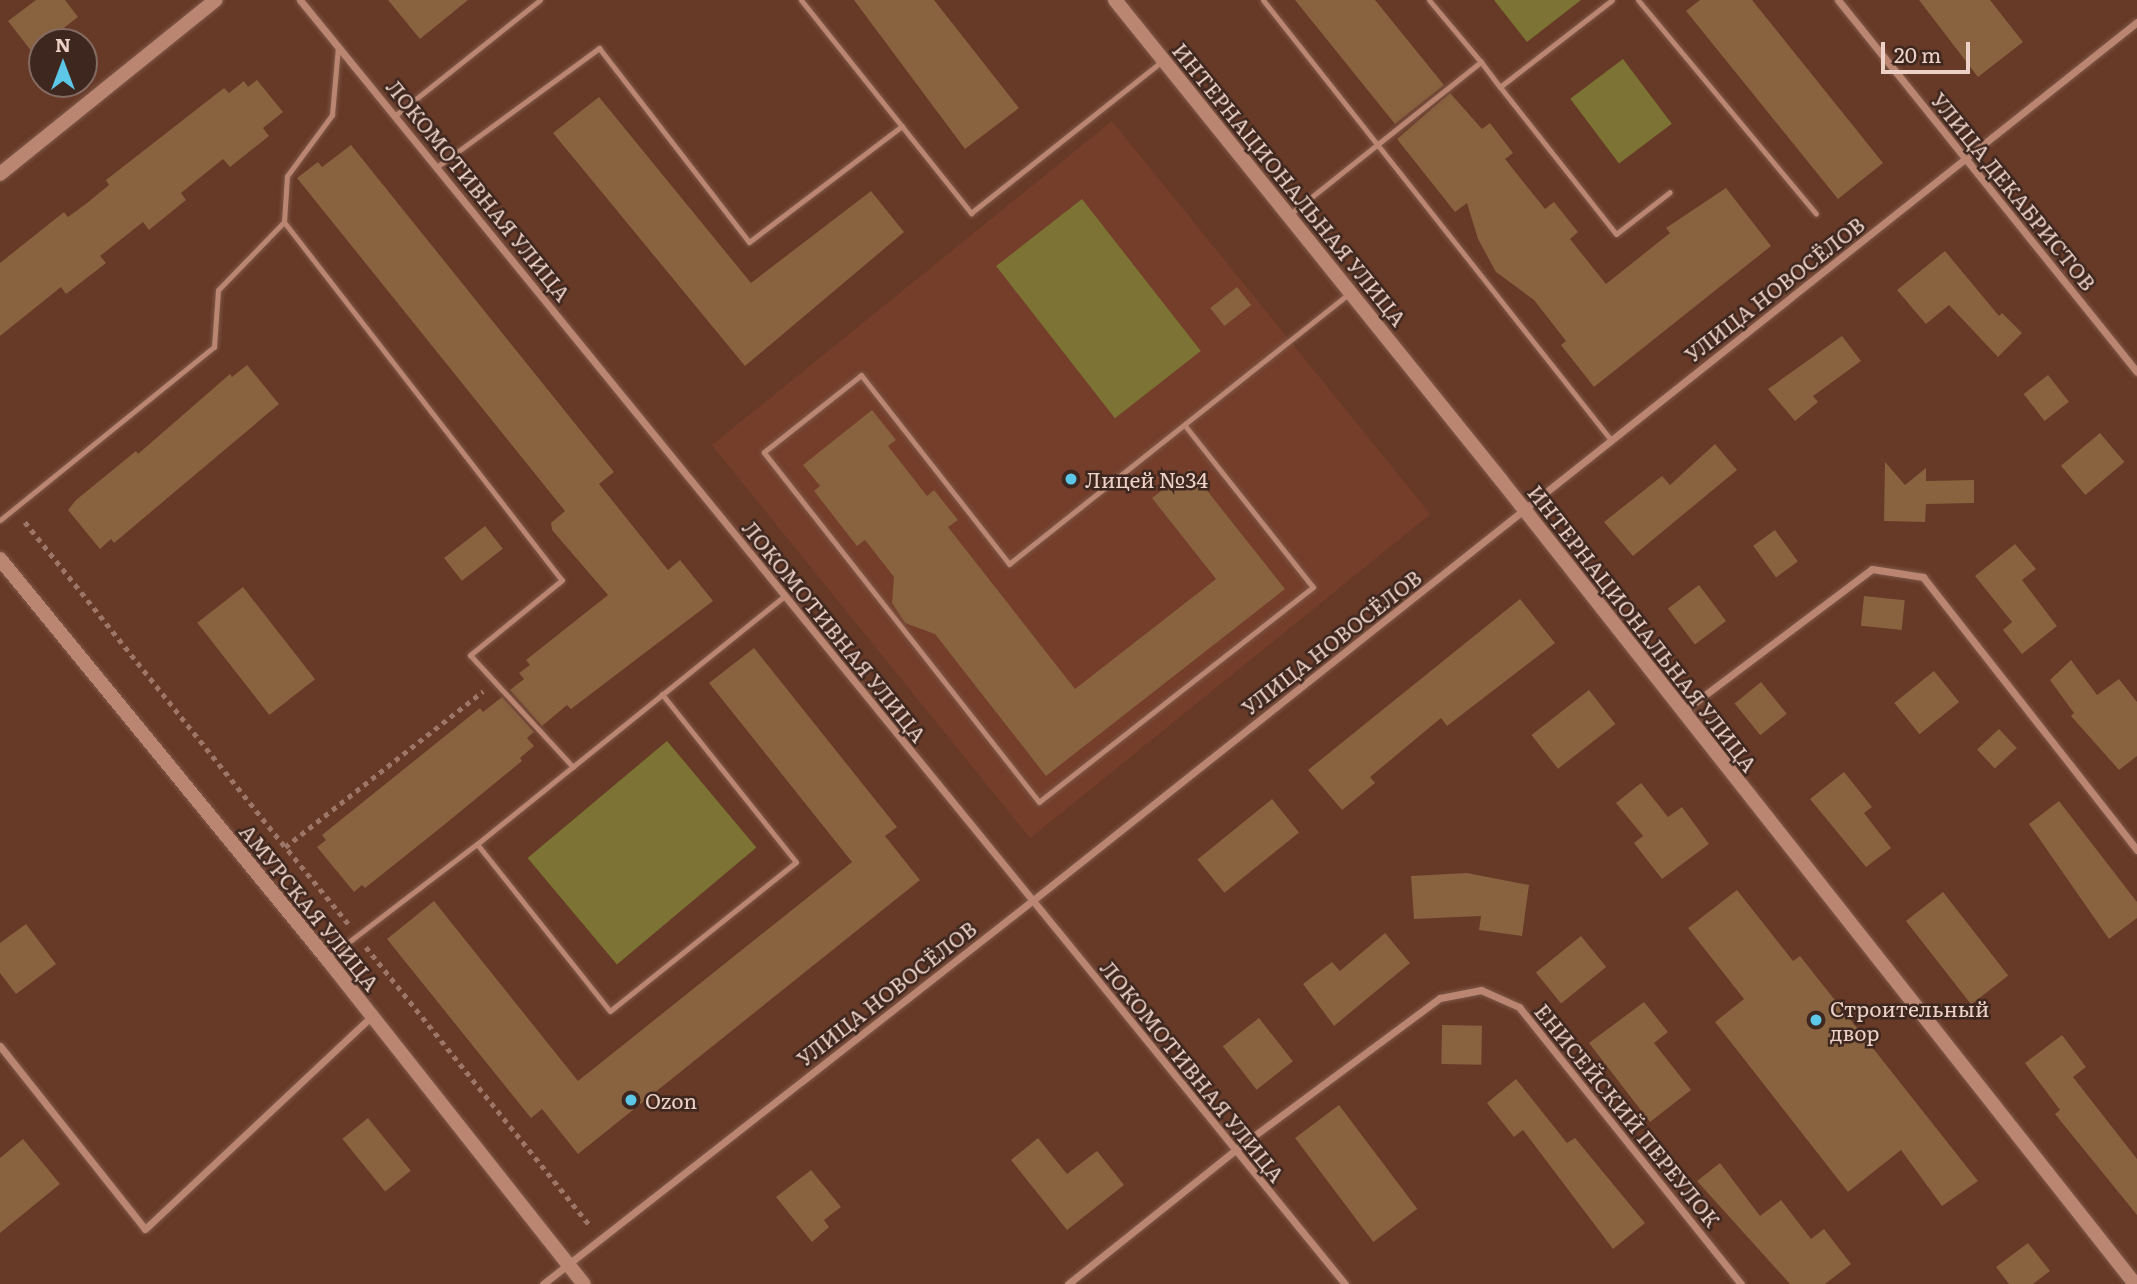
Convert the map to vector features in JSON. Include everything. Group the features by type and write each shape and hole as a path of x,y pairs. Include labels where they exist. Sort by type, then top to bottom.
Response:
{"street":[{"path":"0,174 216,0"},
{"name":"ЛОКОМОТИВНАЯ УЛИЦА","path":"300,0 397,114 784,596 1345,1284"},
{"name":"ИНТЕРНАЦИОНАЛЬНАЯ УЛИЦА","path":"1115,0 1525,510 1681,713 2135,1284"},
{"name":"УЛИЦА ДЕКАБРИСТОВ","path":"1838,0 2137,372"},
{"name":"УЛИЦА НОВОСЁЛОВ","path":"543,1284 1032,901 2137,22"},
{"path":"2130,362 2137,357"},
{"name":"АМУРСКАЯ УЛИЦА","path":"2,566 327,959 584,1284"},
{"path":"1681,713 1872,569 1923,577 2137,849"},
{"name":"ЕНИСЕЙСКИЙ ПЕРЕУЛОК","path":"1068,1284 1234,1150 1440,998 1481,990 1519,1007 1741,1284"},
{"path":"0,1046 145,1229 371,1017"}],"lane":[{"path":"397,114 540,0"},
{"path":"801,0 971,213 1164,60"},
{"path":"1262,0 1611,440"},
{"path":"1429,0 1616,234 1670,192"},
{"path":"1500,87 1612,0"},
{"path":"1642,1 1816,214"},
{"path":"0,520 215,347 218,290 284,222 287,176 332,115 338,47"},
{"path":"438,166 599,48 749,242 902,126"},
{"path":"1289,215 1480,62"},
{"path":"284,222 562,580 470,654 573,767"},
{"path":"1186,427 1313,587 1039,802 764,452 860,375 1009,564 1186,427 1350,293"},
{"path":"327,959 477,844 784,596"},
{"path":"477,844 610,1011 796,862 662,694"}],"path":[{"path":"14,509 600,1238"},
{"path":"285,846 495,682"}],"shaded area":[{"path":"1494,0 1581,0 1527,42"},
{"path":"1623,59 1672,124 1619,163 1570,99"},
{"name":"Лицей №34","path":"1112,121 1430,514 1030,838 712,445"},
{"path":"1082,199 1201,351 1115,418 996,266"},
{"path":"667,741 756,847 617,964 528,858"}],"building":[{"path":"36,0 65,0 78,17 64,28 28,28 28,47 8,21"},
{"path":"388,0 468,0 420,39"},
{"path":"854,0 934,0 1019,108 965,149"},
{"path":"1295,0 1375,0 1444,85 1395,124"},
{"path":"1700,0 1752,0 1883,163 1838,199 1686,11"},
{"path":"1919,0 1990,0 2023,42 1978,77"},
{"path":"257,80 283,112 263,128 269,136 230,167 223,159 181,193 186,200 149,230 143,222 100,256 106,263 66,294 61,287 0,336 0,263 64,212 68,217 87,203 109,185 106,180 224,88 229,93 244,81 248,87"},
{"path":"1450,93 1482,129 1490,123 1513,153 1505,159 1545,209 1554,202 1578,232 1570,239 1606,284 1670,233 1666,228 1726,188 1771,246 1594,387 1561,345 1566,341 1534,300 1496,272 1478,239 1467,203 1455,212 1397,139"},
{"path":"599,97 751,283 871,191 904,232 745,366 553,133"},
{"path":"351,145 614,472 599,484 668,570 680,560 713,601 571,709 567,705 542,726 510,690 524,679 519,673 530,665 526,660 608,595 552,530 551,523 565,511 297,178 318,162 322,167"},
{"path":"1945,251 1999,316 2002,313 2022,333 1998,357 1949,305 1926,324 1897,290"},
{"path":"1237,287 1251,305 1224,326 1210,308"},
{"path":"1842,336 1861,361 1813,396 1818,402 1795,421 1768,389"},
{"path":"247,365 279,404 114,543 111,539 100,549 68,510 76,500 136,451 138,454 230,374 232,377"},
{"path":"2048,375 2069,402 2045,421 2024,394"},
{"path":"872,410 896,440 888,446 927,496 934,490 958,520 948,527 1075,689 1216,579 1152,498 1190,469 1285,589 1046,776 935,634 905,623 892,603 894,577 865,540 857,546 814,491 820,486 803,465"},
{"path":"2100,433 2124,462 2085,495 2061,466"},
{"path":"1715,444 1737,470 1633,556 1604,522 1662,476 1670,485"},
{"path":"1885,462 1905,485 1926,468 1926,481 1974,480 1974,503 1926,504 1925,522 1884,521"},
{"path":"485,526 503,549 462,581 444,558"},
{"path":"1775,530 1798,562 1776,577 1753,546"},
{"path":"2015,544 2036,569 2022,580 2057,626 2022,654 2003,630 2012,622 1975,576"},
{"path":"1699,585 1726,621 1695,644 1668,608"},
{"path":"243,587 315,679 269,715 197,623"},
{"path":"1864,596 1905,600 1902,630 1861,626"},
{"path":"1520,599 1555,643 1447,726 1441,718 1370,777 1375,783 1342,810 1308,770"},
{"path":"754,648 897,827 885,836 920,880 578,1154 542,1109 531,1118 387,939 434,901 578,1081 852,862 709,683"},
{"path":"2071,660 2097,695 2119,679 2137,702 2137,756 2119,770 2071,716 2074,713 2050,680"},
{"path":"1934,671 1959,702 1920,734 1894,703"},
{"path":"1761,682 1787,714 1760,735 1735,703"},
{"path":"1589,690 1615,724 1558,769 1531,735"},
{"path":"502,697 534,732 527,738 534,746 520,758 522,761 439,829 365,888 362,885 354,892 317,847 326,840 322,835 480,708 483,712"},
{"path":"1999,729 2017,748 1995,768 1977,749"},
{"path":"1844,772 1872,807 1864,813 1891,848 1866,867 1810,799"},
{"path":"1641,783 1668,817 1682,807 1709,844 1662,879 1634,843 1643,836 1616,803"},
{"path":"1272,799 1299,832 1224,893 1197,859"},
{"path":"2059,801 2137,902 2137,918 2109,939 2029,824"},
{"path":"1467,873 1529,885 1522,936 1479,930 1481,916 1414,919 1411,876"},
{"path":"1737,890 1793,961 1800,956 1978,1181 1942,1206 1901,1150 1848,1192 1715,1022 1744,999 1688,928"},
{"path":"1943,892 2008,976 1971,1004 1906,921"},
{"path":"26,924 56,964 16,994 0,973 0,943"},
{"path":"1385,933 1410,963 1334,1026 1303,984 1332,962 1340,971"},
{"path":"1581,936 1606,967 1561,1004 1536,973"},
{"path":"1644,1002 1668,1032 1654,1043 1691,1090 1650,1122 1589,1043"},
{"path":"1259,1018 1293,1061 1257,1090 1223,1046"},
{"path":"1442,1025 1482,1026 1481,1065 1441,1064"},
{"path":"2062,1035 2086,1067 2073,1077 2137,1159 2137,1215 2055,1114 2060,1110 2025,1063"},
{"path":"1516,1079 1567,1143 1575,1138 1645,1223 1613,1249 1523,1130 1514,1137 1487,1103"},
{"path":"1339,1105 1417,1209 1373,1242 1295,1138"},
{"path":"368,1118 411,1171 385,1192 342,1139"},
{"path":"1038,1138 1067,1174 1097,1151 1124,1185 1067,1230 1011,1160"},
{"path":"23,1139 60,1184 0,1233 0,1158"},
{"path":"1720,1163 1760,1216 1781,1200 1811,1239 1824,1229 1851,1264 1825,1284 1790,1284 1697,1181"},
{"path":"811,1170 841,1207 824,1220 829,1227 812,1242 776,1197"},
{"path":"2028,1243 2050,1271 2033,1284 2009,1284 1996,1267"}],"place":[{"name":"Лицей №34","path":"1071,479"},
{"name":"Строительный двор","path":"1816,1020"},
{"name":"Ozon","path":"631,1100"}]}
